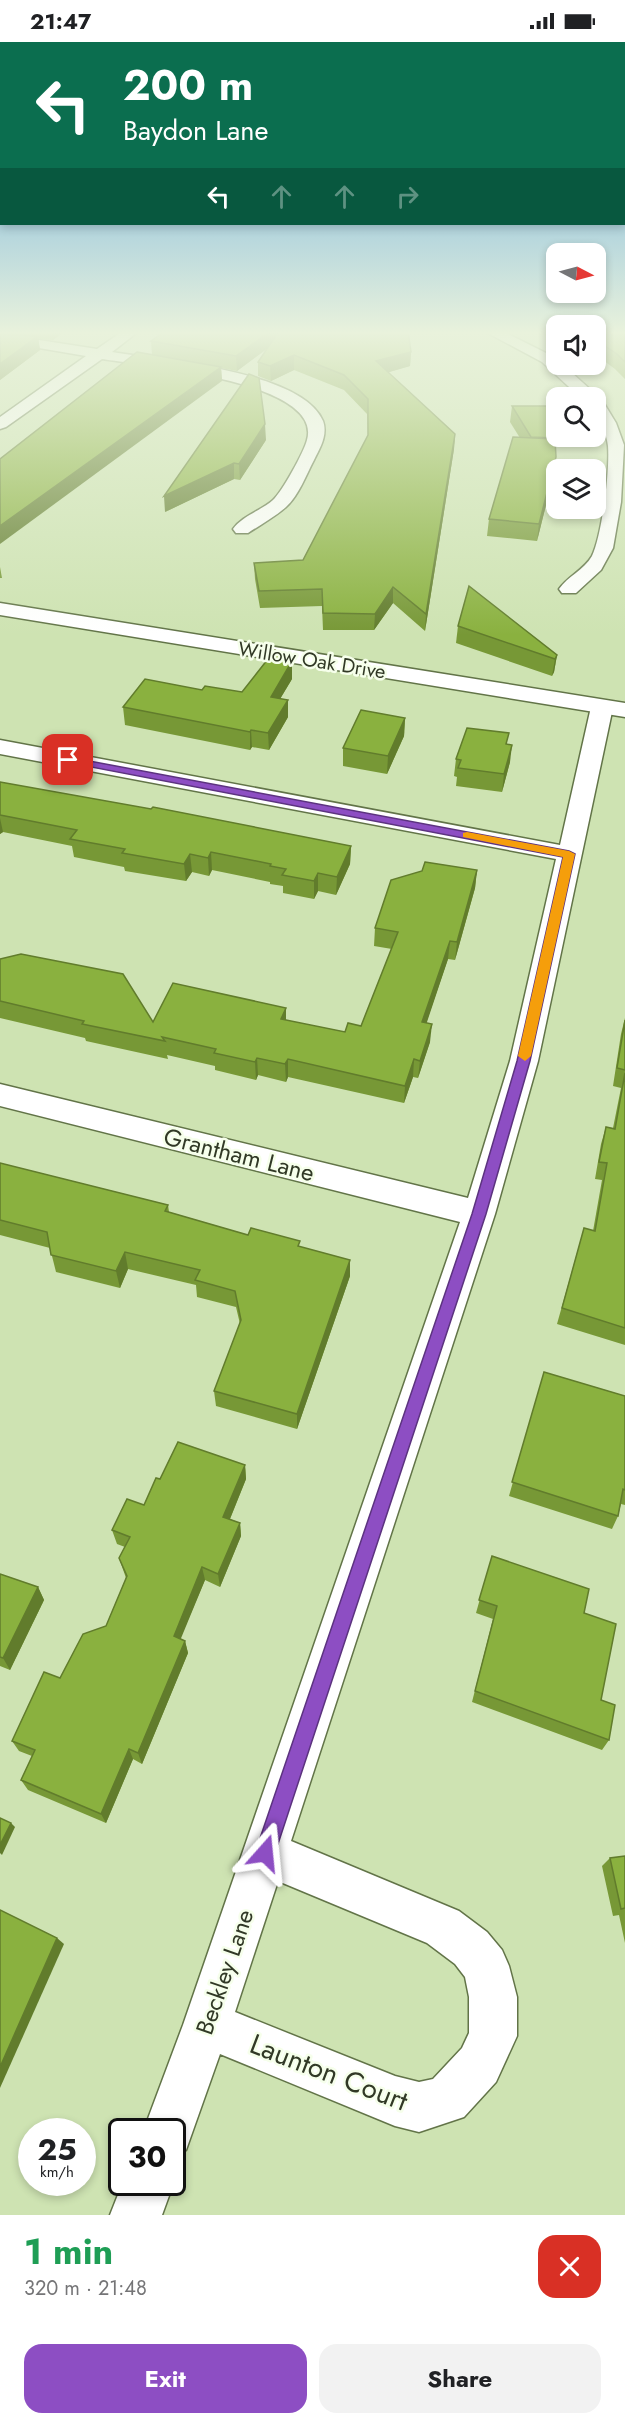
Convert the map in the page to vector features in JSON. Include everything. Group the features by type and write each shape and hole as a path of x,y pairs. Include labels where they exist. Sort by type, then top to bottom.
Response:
{"street":[{"path":"242,529 280,503 295,480 317,432"},
{"path":"569,589 590,573 604,549 616,470 616,445 612,432"},
{"name":"Willow Oak Drive","path":"0,609 614,709"},
{"name":"Beckley Lane","path":"173,2118 207,2025 479,1214 524,1061 569,854 614,709"},
{"path":"0,747 569,854"},
{"name":"Grantham Lane","path":"0,1095 479,1214"},
{"name":"Launton Court","path":"207,2025 395,2102 419,2107 447,2100 479,2065 493,2036 494,1997 486,1965 471,1948 443,1927 265,1853"},
{"path":"136,2215 143,2196"}],"building":[{"path":"34,432 130,432 0,526 0,459"},
{"path":"208,432 260,432 239,464 234,463 164,496"},
{"path":"368,432 455,434 426,614 393,587 375,614 323,613 322,589 259,591 254,563 303,560"},
{"path":"528,432 546,432 546,438 531,437"},
{"path":"513,437 546,439 546,447 555,447 556,457 555,459 546,459 546,496 539,524 489,519"},
{"path":"469,586 557,655 555,659 458,626"},
{"path":"275,650 292,661 271,697 288,700 268,733 251,730 250,732 123,707 145,679 202,690 205,686 242,692"},
{"path":"361,710 405,718 388,756 343,748"},
{"path":"467,728 509,733 506,744 512,745 504,774 458,768 461,760 456,759"},
{"path":"0,782 151,809 153,807 351,846 337,877 318,873 314,881 282,875 286,869 270,866 271,864 211,852 208,858 190,854 184,864 122,853 125,849 70,839 77,830 0,815"},
{"path":"425,862 477,870 457,942 450,941 422,1022 432,1024 420,1061 414,1059 405,1086 288,1059 285,1064 257,1058 255,1062 214,1053 216,1049 162,1037 165,1041 82,1024 84,1021 0,1001 0,959 21,954 123,974 153,1022 173,983 286,1008 281,1019 345,1032 348,1023 361,1026 398,932 375,928 391,880 422,871"},
{"path":"625,1020 625,1070 617,1068"},
{"path":"625,1073 625,1328 562,1308 584,1228 595,1231 607,1163 599,1162 606,1127 615,1129"},
{"path":"0,1163 168,1205 165,1211 248,1235 251,1228 300,1241 298,1246 350,1260 297,1414 214,1391 241,1320 235,1291 195,1280 200,1270 125,1252 116,1271 51,1255 47,1232 0,1220"},
{"path":"544,1372 625,1396 625,1490 623,1489 618,1516 512,1482"},
{"path":"178,1442 245,1465 223,1517 240,1523 218,1574 202,1567 174,1636 185,1641 138,1753 129,1749 101,1814 21,1780 35,1750 12,1741 44,1672 60,1678 83,1634 106,1626 127,1576 119,1558 130,1537 112,1530 127,1499 144,1505 156,1478 160,1479"},
{"path":"492,1556 589,1589 584,1613 616,1624 601,1700 615,1705 609,1740 475,1691 497,1606 479,1600"},
{"path":"0,1574 38,1587 3,1658 0,1657"},
{"path":"0,1818 11,1823 0,1845"},
{"path":"625,1856 625,1908 621,1909 610,1858"},
{"path":"0,1910 57,1938 0,2067"}],"slow traffic":[{"path":"467,835 569,854 525,1056"}],"route":[{"path":"68,760 569,854 524,1061 479,1214 265,1853"}]}
